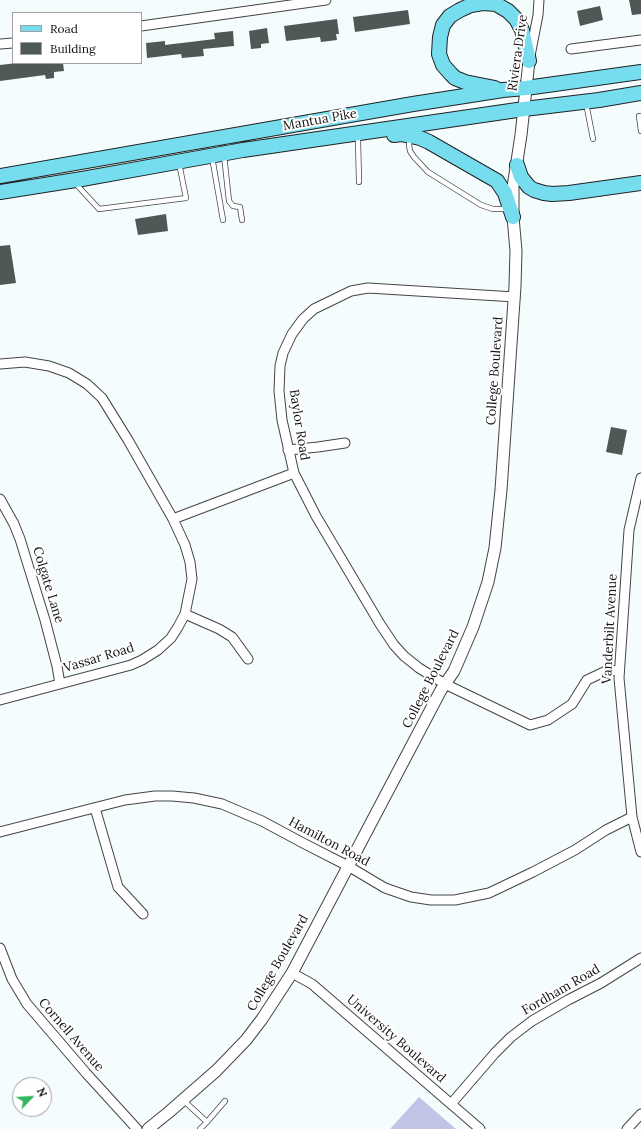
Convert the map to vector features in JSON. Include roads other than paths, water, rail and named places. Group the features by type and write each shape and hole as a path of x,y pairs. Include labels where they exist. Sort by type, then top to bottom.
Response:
{"main road":[{"path":"503,90 465,82 455,78 443,65 439,54 440,37 442,25 450,16 471,5 483,3 496,4 508,11 516,19 522,30 530,61"},
{"name":"Mantua Pike","path":"0,176 306,122 503,90 641,72"},
{"name":"Mantua Pike","path":"0,192 218,155 641,93"},
{"path":"592,101 613,102 641,99"},
{"path":"329,138 338,142 401,134 420,138 497,181 505,193 511,213"},
{"path":"517,164 521,177 529,187 544,193 568,193 641,183"},
{"path":"501,186 514,181"}],"street":[{"path":"142,26 326,0"},
{"name":"Riviera Drive","path":"524,109 530,61 538,16 538,0"},
{"path":"571,49 641,40"},
{"path":"0,44 12,43"},
{"name":"College Boulevard","path":"148,1129 216,1071 246,1040 262,1019 292,973 445,684 454,671 473,627 488,582 494,548 500,490 515,297 516,251 511,213 524,109"},
{"name":"Baylor Road","path":"515,297 368,288 351,291 314,309 303,319 292,334 283,353 280,366 279,392 282,420 294,473 316,516 394,645 404,656 419,668 445,684 530,725 548,720 572,704 587,680 606,671 619,670"},
{"name":"Vassar Road","path":"0,364 25,362 49,366 69,373 87,384 102,398 173,519 185,545 190,562 192,579 185,614 171,638 158,650 131,665 0,700"},
{"path":"288,450 345,443"},
{"path":"173,519 294,473"},
{"name":"Vanderbilt Avenue","path":"641,478 629,530 619,670 632,817 641,852"},
{"name":"Colgate Lane","path":"0,498 20,539 58,666 60,684"},
{"path":"185,614 219,629 232,637 248,659"},
{"name":"Hamilton Road","path":"0,832 125,800 155,796 194,798 222,804 262,821 303,844 348,866 385,888 411,897 431,900 455,900 473,898 489,893 575,850 606,830 632,817"},
{"path":"95,808 118,887 143,914"},
{"name":"Cornell Avenue","path":"0,948 12,979 27,1004 137,1129"},
{"name":"Fordham Road","path":"451,1104 495,1053 532,1020 601,983 641,958"},
{"name":"University Boulevard","path":"292,973 312,984 480,1129"},
{"path":"627,1129 641,1114"}],"lane":[{"path":"592,101 593,139"},
{"path":"641,116 639,116 641,131"},
{"path":"410,136 410,151 414,158 428,172 481,205 511,213"},
{"path":"358,139 359,182"},
{"path":"218,155 223,220"},
{"path":"218,155 229,201 233,206 240,207 242,220"},
{"path":"73,180 99,209 186,198 178,162"},
{"path":"183,1100 207,1122"},
{"path":"200,1129 225,1101"}]}
